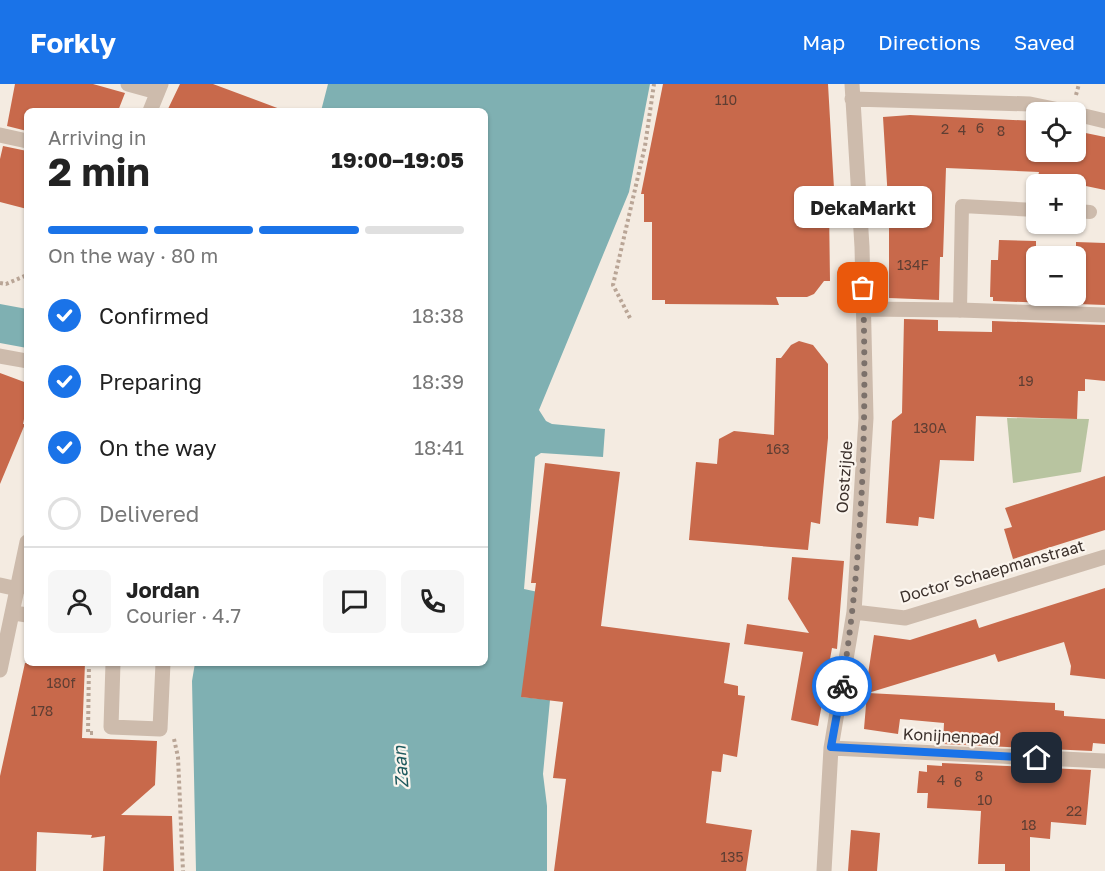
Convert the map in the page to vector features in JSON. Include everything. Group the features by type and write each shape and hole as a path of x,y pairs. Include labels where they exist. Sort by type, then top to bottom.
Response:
{"street":[{"path":"129,84 159,88 151,108"},
{"path":"852,92 1026,104"},
{"name":"Oostzijde","path":"824,871 831,747 854,612 866,418 864,309 852,92"},
{"path":"1086,116 1105,121"},
{"path":"0,135 24,140"},
{"path":"864,309 1105,315"},
{"path":"0,356 24,360"},
{"name":"Doctor Schaepmanstraat","path":"854,612 905,618 1105,558"},
{"path":"0,670 20,603 24,568"},
{"path":"0,585 20,603"},
{"path":"113,666 111,727 160,729 163,666"},
{"name":"Konijnenpad","path":"831,747 1105,761"}],"lane":[{"path":"960,310 962,207 1026,210"},
{"path":"1086,212 1090,212"}],"path":[{"path":"630,318 613,285 645,146 654,84"},
{"path":"0,283 6,284 24,276"},
{"path":"88,666 88,733 99,734"},
{"path":"173,735 178,757 183,871"}],"green space":[{"path":"1007,418 1089,419 1081,472 1013,483"}],"water":[{"name":"Zaan","path":"328,84 650,84 629,192 539,410 546,421 552,424 605,429 603,457 541,453 535,457 524,589 538,592 522,697 550,700 543,774 547,806 547,871 196,871 192,681 194,666 488,666 488,108 322,108"},
{"path":"0,304 24,308 24,347 0,343"}],"building":[{"path":"15,84 93,84 125,93 119,108 24,108 24,130 7,126"},
{"path":"180,84 213,84 277,108 168,108"},
{"path":"663,84 828,84 835,206 829,207 830,281 824,281 814,294 807,297 776,297 779,305 665,304 665,300 652,300 652,222 644,222 644,194 641,194"},
{"path":"910,115 1026,121 1026,162 1086,162 1086,133 1105,137 1105,190 1086,186 1086,174 1038,174 1039,172 946,168 939,300 889,298 889,217 883,117"},
{"path":"3,146 24,150 24,208 0,202 0,159"},
{"path":"999,240 1036,241 1036,246 1026,246 1026,302 993,301 993,297 990,297 991,260 998,260"},
{"path":"1076,242 1105,243 1105,305 1086,304 1086,246 1076,246"},
{"path":"904,319 938,320 938,331 992,332 992,321 1105,325 1105,381 1085,379 1085,391 1078,391 1077,419 976,416 974,461 940,460 934,519 919,517 918,526 886,523 892,421 902,413"},
{"path":"799,341 813,345 828,364 828,438 820,524 811,522 808,550 689,540 696,462 717,464 719,439 734,431 774,435 776,358 781,358 791,345"},
{"path":"0,373 24,382 24,426 0,484"},
{"path":"545,463 620,472 601,626 730,643 724,683 738,686 738,695 745,696 737,757 723,754 721,772 712,771 706,823 752,830 746,871 554,871 566,779 553,778 563,702 521,697 536,583 531,583"},
{"path":"1105,476 1105,530 1013,559 1004,529 1012,527 1005,508"},
{"path":"792,557 844,561 837,649 832,648 818,726 791,720 803,652 744,644 747,624 809,633 788,599"},
{"path":"1105,588 1105,679 1070,675 1071,666 1064,642 998,662 995,654 868,693 1055,703 1055,710 1064,711 1064,716 1105,719 1105,744 1093,743 1092,751 943,744 944,723 900,719 898,734 864,729 867,693 865,694 874,635 910,640 976,619 979,628"},
{"path":"24,666 85,666 82,738 157,741 155,785 121,815 172,816 174,871 103,871 105,836 91,838 92,835 37,832 36,871 0,871 0,776"},
{"path":"942,763 1091,770 1086,825 1051,822 1050,839 1030,837 1030,871 1005,871 1005,864 978,864 981,811 927,808 928,793 917,793 919,771 927,772 927,765 942,766"},
{"path":"851,830 880,833 877,871 848,871"}],"way so far":[{"path":"842,686 854,612 866,418 863,288"}],"place":[{"name":"DekaMarkt","path":"863,288"}],"route":[{"path":"842,686 831,747 1037,758"}]}
